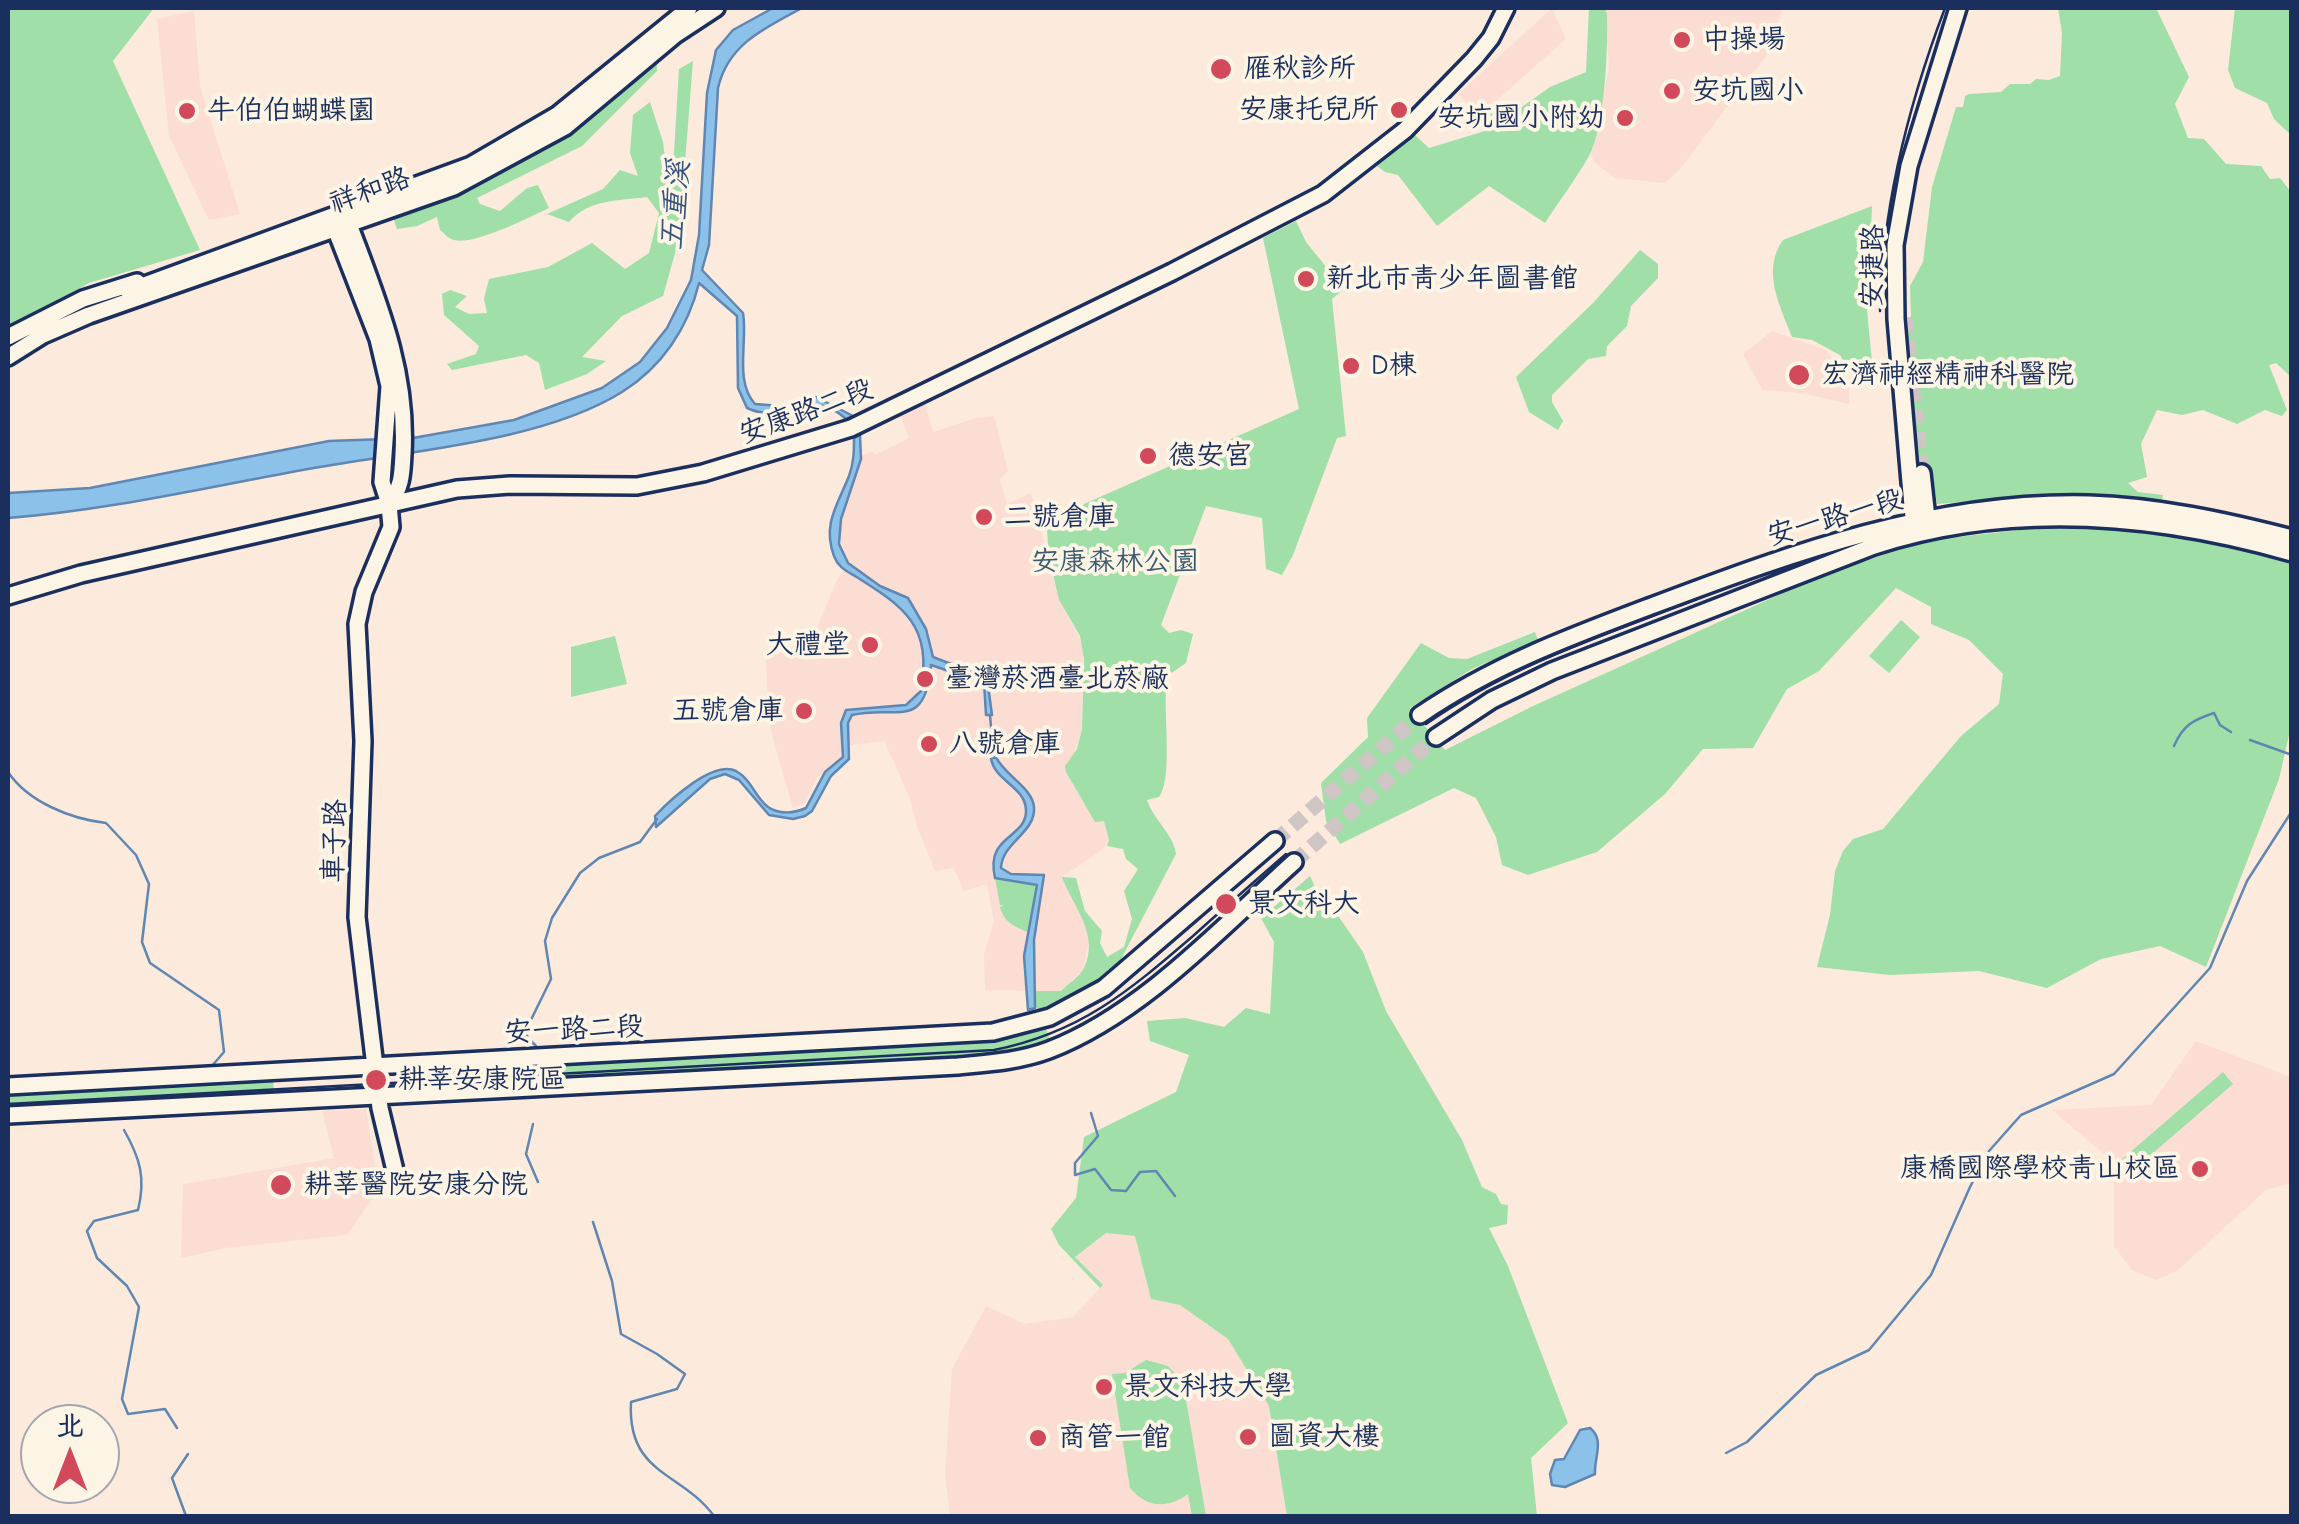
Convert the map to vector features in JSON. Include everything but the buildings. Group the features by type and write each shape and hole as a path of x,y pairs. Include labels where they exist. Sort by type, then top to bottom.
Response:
{"street":[{"name":"祥和路","path":"8,357 62,325 340,222 452,174 557,115 689,8"},
{"name":"祥和路","path":"8,349 68,316 174,272 454,187 564,127 675,35 716,8"},
{"name":"安康路二段","path":"8,596 81,574 389,504 483,486 637,486 702,473 852,428 1323,194 1406,130 1474,59 1506,8"},
{"name":"安捷路","path":"1921,526 1895,245 1903,190 1958,8"},
{"name":"安捷路","path":"1905,318 1899,286 1913,192 1968,8"},
{"name":"車子路","path":"340,222 381,307 399,379 404,428 401,488 389,504 388,536 364,592 357,624 363,740 357,917 378,1094 398,1182"},
{"path":"8,337 83,299 174,272"},
{"path":"8,368 59,334 154,292"},
{"path":"1921,526 1922,473"},
{"name":"安一路一段","path":"1420,715 1477,678 1542,647 1748,569 1821,545 1921,526 1979,510 2053,504 2292,538"},
{"name":"安一路一段","path":"2153,517 2292,553"},
{"name":"安一路一段","path":"1436,737 1492,700 1552,672 1921,526"},
{"name":"安一路二段","path":"8,1086 992,1032 1050,1018 1079,1003 1127,970 1274,841"},
{"name":"安一路二段","path":"8,1116 958,1066 1028,1056 1096,1028 1198,949 1294,862"}],"shaded area":[{"path":"1552,8 1566,39 1479,116 1458,94"},
{"name":"安坑國小","path":"1605,8 1783,8 1766,56 1680,169 1665,183 1615,178 1594,162 1591,154 1609,68"},
{"name":"牛伯伯蝴蝶園","path":"194,11 200,86 240,214 209,220 169,136 157,19"},
{"name":"宏濟神經精神科醫院","path":"1772,331 1826,350 1849,382 1849,404 1801,393 1762,390 1743,354"},
{"name":"臺灣菸酒臺北菸廠","path":"925,403 933,432 994,416 1008,471 1000,479 1007,504 1031,493 1059,600 1083,645 1082,729 1068,772 1080,797 1105,821 1109,840 1102,850 1062,877 1090,933 1084,969 1061,991 985,990 984,954 994,922 987,884 964,891 954,868 935,871 909,796 884,741 843,746 843,757 817,778 805,803 793,808 774,743 768,714 766,659 813,637 837,580 848,564 838,533 861,456 872,451 875,455 909,438 900,414"},
{"name":"康橋國際學校青山校區","path":"2196,1041 2291,1077 2291,1183 2266,1190 2177,1271 2156,1280 2132,1270 2114,1246 2114,1184 2104,1154 2052,1110 2151,1105"},
{"name":"耕莘醫院安康分院","path":"366,1109 379,1190 347,1235 226,1248 181,1258 183,1184 334,1158 322,1111"},
{"name":"景文科技大學","path":"1106,1233 1135,1236 1151,1299 1180,1305 1228,1339 1269,1406 1287,1516 950,1516 945,1473 952,1369 986,1306 1025,1324 1073,1317 1103,1285 1074,1257"}],"green space":[{"path":"8,8 154,8 113,61 200,250 89,283 8,329"},
{"path":"1589,8 1605,8 1607,15 1599,126 1589,156 1545,223 1489,186 1437,226 1398,175 1377,166 1415,135 1429,148 1485,131 1488,128 1474,117 1479,111 1519,109 1550,87 1586,72"},
{"path":"2058,8 2156,8 2189,77 2175,104 2188,138 2204,139 2226,164 2261,166 2270,179 2280,178 2291,192 2291,377 2276,363 2269,365 2287,410 2282,416 2265,410 2237,424 2203,410 2182,415 2157,410 2141,444 2147,477 2128,483 2138,492 2163,495 2162,500 2052,495 1937,504 1932,473 1915,474 1899,318 1911,317 1910,286 1923,262 1932,187 1956,107 1963,107 1969,94 2001,92 2010,84 2030,84 2036,79 2060,76 2062,33"},
{"path":"2235,8 2291,8 2291,135 2274,119 2267,103 2235,88 2228,70"},
{"path":"693,61 679,239 663,296 622,316 582,357 606,361 587,374 545,390 539,363 526,355 452,370 447,364 476,354 479,346 444,315 442,294 450,290 467,296 455,307 469,314 487,313 484,299 489,279 548,267 592,243 625,269 649,253 659,213 647,197 595,205 569,222 547,214 603,189 620,170 638,176 630,153 633,115 650,102 663,142 668,185 672,186 679,69"},
{"path":"653,64 657,71 582,146 477,198 480,204 500,211 527,188 538,185 549,208 501,230 463,241 440,230 437,217 397,229 393,217 497,173 549,142"},
{"path":"1872,206 1867,309 1874,384 1851,374 1840,355 1812,340 1792,337 1773,276 1773,264 1783,240"},
{"name":"安康森林公園","path":"1296,221 1306,242 1344,289 1332,299 1346,436 1337,438 1282,575 1266,569 1262,518 1206,506 1161,625 1169,633 1181,630 1193,634 1186,663 1167,676 1166,774 1159,797 1147,800 1176,854 1118,965 1072,998 1040,1011 1033,1004 1033,991 1061,991 1082,971 1088,956 1087,932 1062,877 1076,878 1085,911 1102,931 1100,943 1107,957 1124,947 1132,919 1124,891 1138,869 1126,859 1123,849 1107,846 1104,821 1095,822 1066,772 1065,766 1077,749 1082,729 1084,659 1080,636 1059,600 1049,557 1046,517 1081,508 1299,409 1263,238"},
{"path":"1640,250 1658,264 1658,278 1631,306 1627,326 1607,346 1606,356 1588,359 1552,395 1563,421 1558,430 1529,412 1516,377 1593,303"},
{"path":"2055,526 2174,537 2291,564 2291,726 2279,779 2206,967 2160,946 2101,959 2047,988 1979,971 1890,975 1817,967 1830,915 1835,871 1843,851 1853,839 1883,829 1961,736 1999,704 2003,674 1969,640 1931,624 1931,607 1896,588 1819,671 1787,689 1753,748 1703,749 1665,794 1597,852 1528,875 1502,865 1496,837 1476,798 1454,788 1340,844 1326,821 1321,783 1368,737 1367,718 1421,643 1449,658 1467,659 1535,632 1538,640 1472,669 1410,708 1445,750 1814,579 1903,548 1948,538"},
{"path":"1901,620 1920,637 1889,673 1869,656"},
{"path":"615,636 627,684 571,697 571,647"},
{"path":"1310,876 1326,911 1339,917 1363,952 1386,1011 1462,1140 1482,1187 1496,1194 1501,1204 1508,1205 1507,1224 1489,1228 1508,1266 1568,1423 1531,1458 1537,1516 1287,1516 1269,1406 1228,1339 1180,1305 1151,1299 1135,1236 1106,1233 1075,1257 1103,1285 1100,1288 1059,1245 1051,1229 1076,1198 1084,1137 1176,1092 1189,1055 1150,1041 1147,1021 1185,1018 1224,1027 1246,1008 1270,1014 1274,942 1261,918"},
{"path":"995,878 1037,884 1027,932 1004,916"},
{"path":"1045,1026 1050,1040 996,1054 958,1058 508,1082 508,1078 472,1080 471,1071 404,1072 957,1043"},
{"path":"2223,1072 2233,1084 2124,1178 2113,1167"},
{"path":"263,1077 264,1081 273,1080 274,1090 343,1089 8,1109 8,1092"},
{"path":"1146,1360 1168,1366 1183,1382 1206,1516 1192,1516 1188,1494 1158,1504 1143,1499 1130,1488 1112,1374 1125,1373"}],"water":[{"name":"五重溪","path":"773,8 802,8 762,30 739,49 718,88 709,245 702,270 743,313 743,372 755,404 781,406 816,397 853,416 846,419 821,406 775,413 747,408 738,388 737,316 699,283 680,331 649,371 622,392 553,423 431,450 123,503 8,518 8,493 90,488 329,441 413,438 514,420 602,388 640,362 667,328 691,280 699,235 707,93 716,50 733,30"},
{"path":"860,435 861,459 841,519 839,544 848,563 880,586 908,598 926,629 933,657 987,678 992,715 986,715 984,683 931,665 928,686 915,708 852,715 848,723 849,759 831,776 812,811 805,816 793,819 769,815 739,780 725,774 710,779 656,827 655,816 681,792 704,776 727,769 741,774 772,810 806,808 825,772 843,757 841,723 846,710 906,705 921,691 922,650 911,621 888,598 840,566 831,545 833,514 851,471 854,438"},
{"path":"996,757 1028,793 1034,807 1030,824 1007,851 1001,868 1011,874 1044,875 1034,940 1035,1008 1028,1010 1024,956 1037,885 995,878 996,853 1020,827 1026,810 1021,795 993,766 991,758"},
{"path":"1590,1428 1598,1443 1595,1474 1565,1487 1552,1485 1550,1474 1555,1460 1564,1459 1580,1430"}],"waterway":[{"path":"2174,746 2190,724 2214,713 2220,725 2231,732"},
{"path":"990,716 994,758"},
{"path":"2250,740 2292,755"},
{"path":"8,772 27,792 51,807 106,823 136,855 149,884 142,942 150,963 219,1010 224,1052 211,1067"},
{"path":"1726,1453 1747,1442 1816,1375 1869,1350 1931,1275 1989,1151 2021,1115 2114,1074 2210,968 2247,881 2292,811"},
{"path":"536,1046 527,1037 527,1028 551,979 545,941 552,918 580,873 599,858 640,842 657,819"},
{"path":"1091,1113 1098,1136 1075,1163 1075,1175 1095,1169 1111,1190 1126,1191 1140,1172 1156,1171 1175,1196"},
{"path":"533,1124 526,1154 538,1182"},
{"path":"124,1130 140,1168 138,1210 94,1221 87,1231 97,1258 127,1286 139,1307 122,1399 128,1414 165,1409 177,1428"},
{"path":"593,1222 612,1281 621,1334 685,1374 677,1389 631,1402 638,1444 659,1470 687,1489 714,1516"},
{"path":"186,1516 172,1478 188,1454"}],"tunnel":[{"path":"1905,318 1922,473"},
{"path":"1275,841 1420,715"},
{"path":"1294,862 1436,737"}],"tram line":[{"path":"1880,311 1886,234 1900,156 1945,8"},
{"path":"1426,724 1523,668 1697,599"},
{"path":"8,1104 994,1050 1052,1033 1125,992 1286,854"}],"place":[{"name":"中操場","path":"1682,40"},
{"name":"雁秋診所","path":"1221,69"},
{"name":"安坑國小","path":"1672,91"},
{"name":"安康托兒所","path":"1399,110"},
{"name":"牛伯伯蝴蝶園","path":"187,111"},
{"name":"安坑國小附幼","path":"1625,118"},
{"name":"新北市青少年圖書館","path":"1306,279"},
{"name":"D棟","path":"1351,366"},
{"name":"宏濟神經精神科醫院","path":"1799,375"},
{"name":"德安宮","path":"1148,456"},
{"name":"二號倉庫","path":"984,517"},
{"name":"大禮堂","path":"870,645"},
{"name":"臺灣菸酒臺北菸廠","path":"925,679"},
{"name":"五號倉庫","path":"804,711"},
{"name":"八號倉庫","path":"929,744"},
{"name":"景文科大","path":"1226,904"},
{"name":"耕莘安康院區","path":"376,1080"},
{"name":"康橋國際學校青山校區","path":"2200,1169"},
{"name":"耕莘醫院安康分院","path":"281,1185"},
{"name":"景文科技大學","path":"1104,1387"},
{"name":"圖資大樓","path":"1248,1437"},
{"name":"商管一館","path":"1038,1438"}]}
